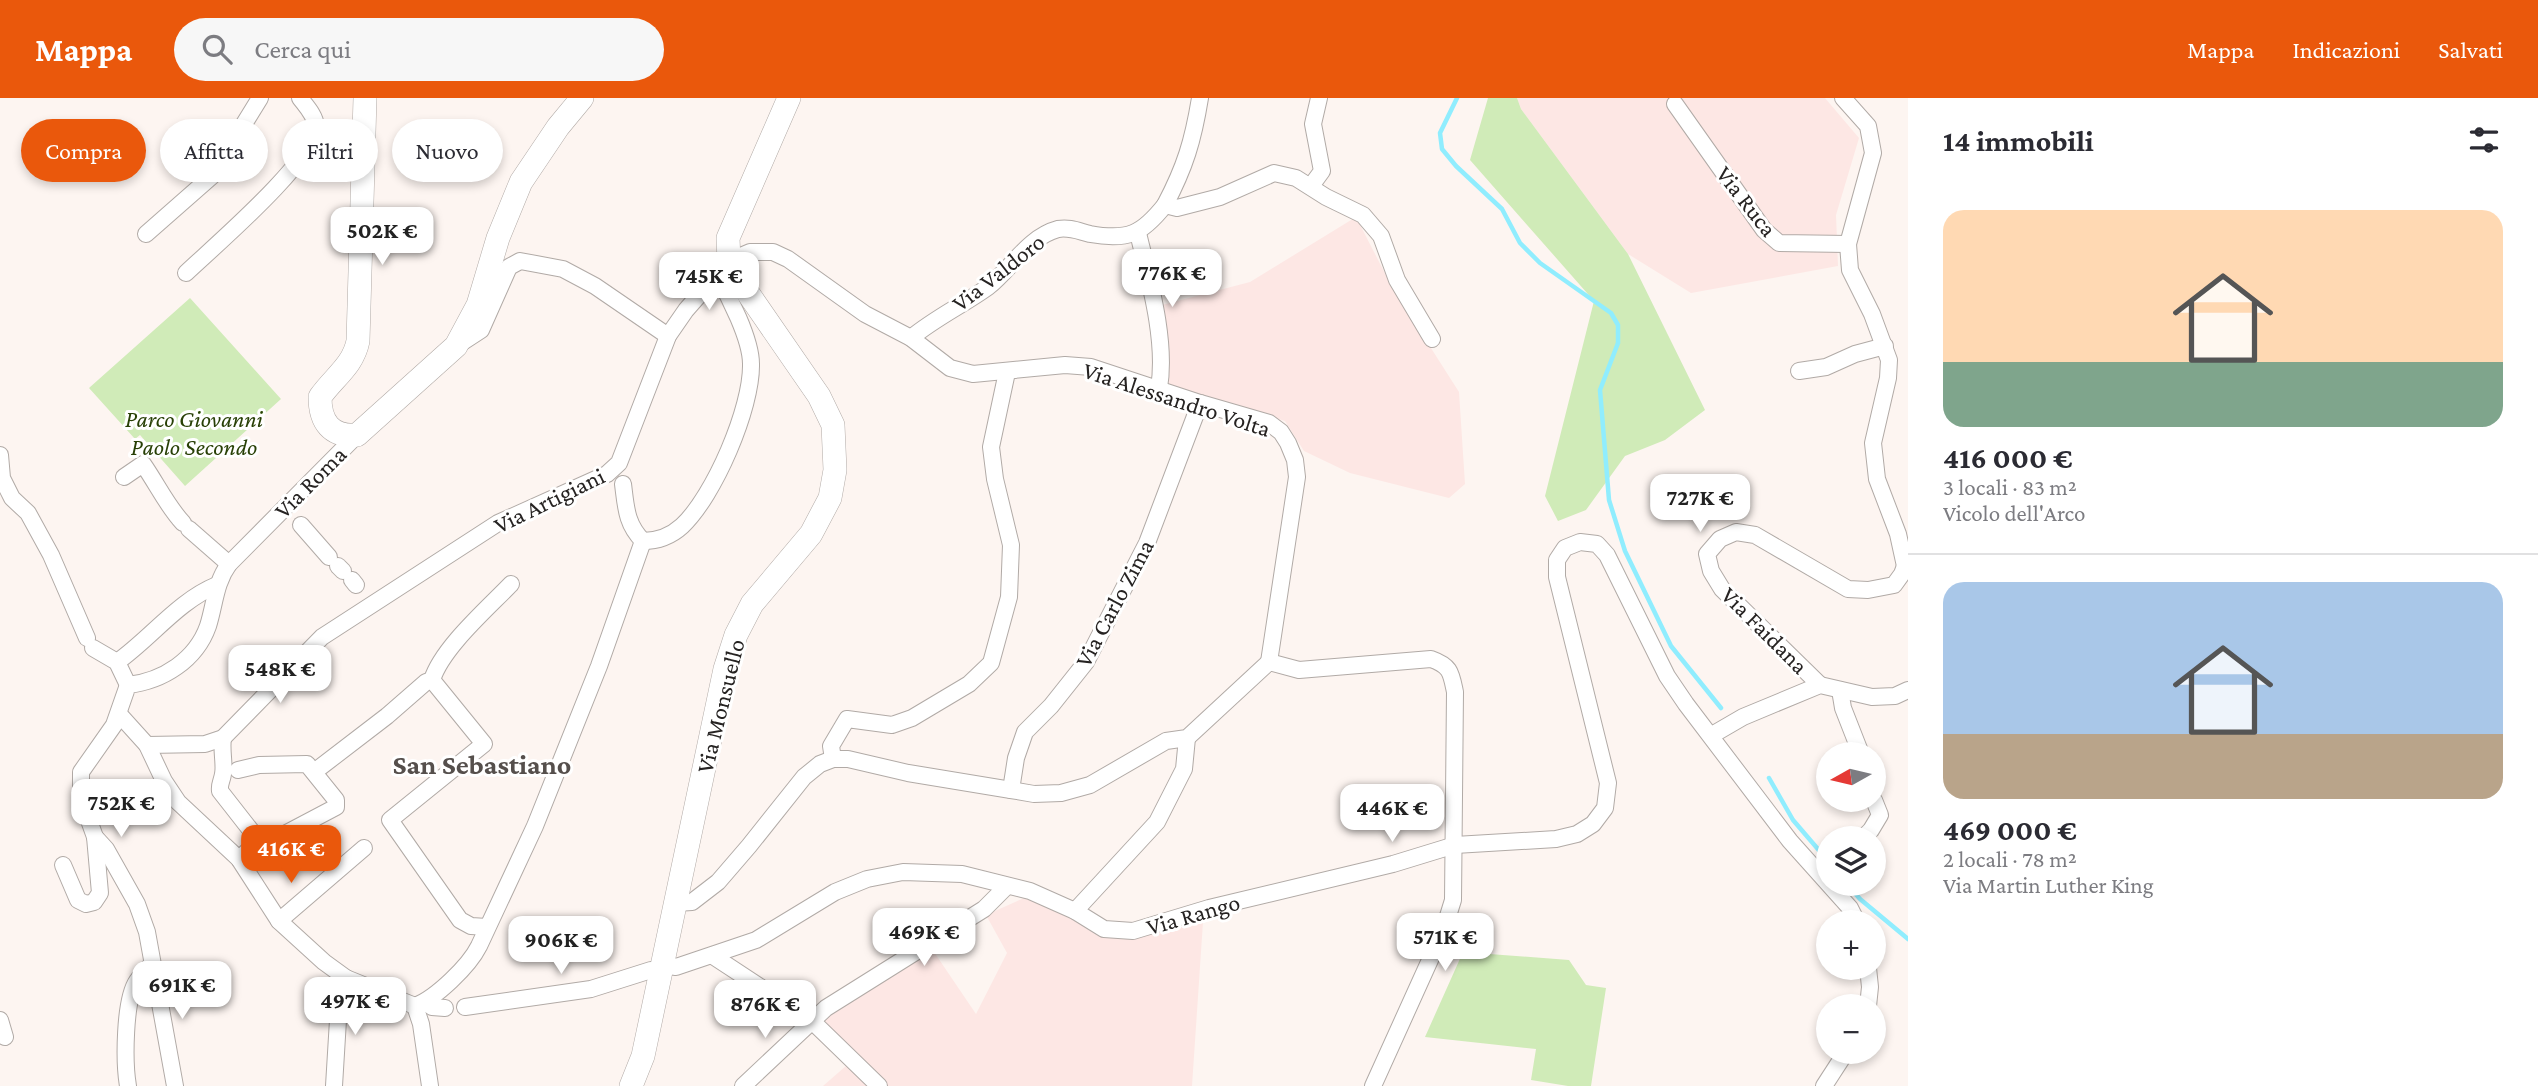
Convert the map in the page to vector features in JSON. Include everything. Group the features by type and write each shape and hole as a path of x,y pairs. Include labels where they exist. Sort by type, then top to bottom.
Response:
{"main road":[{"name":"Via Roma","path":"357,435 331,430 323,419 320,397 348,366 358,341 365,98"},
{"path":"357,435 456,346 478,305 498,238 521,182 558,127 582,98"},
{"path":"723,267 728,238 789,98"},
{"name":"Via Monsuello","path":"631,1086 643,1056 722,679 736,635 751,604 811,534 830,498 835,470 833,425 819,396 741,283 723,267"}],"street":[{"path":"146,233 212,176 260,98"},
{"path":"186,273 282,183 314,137 316,126 313,116 300,98"},
{"path":"1159,388 1162,369 1158,330 1138,233 1151,223 1165,205 1185,167 1200,98"},
{"path":"1311,186 1322,171 1313,124 1319,98"},
{"path":"1843,98 1868,126 1873,153 1848,244 1850,270 1889,360 1888,378 1873,443 1877,479 1898,534 1906,567"},
{"name":"Via Ruca","path":"1675,104 1764,230 1779,243 1848,244"},
{"path":"1165,205 1177,208 1220,197 1274,173 1296,178 1326,197 1363,215 1381,236 1396,280 1432,339"},
{"name":"Via Valdoro","path":"911,338 989,286 1048,232 1067,227 1092,234 1138,233"},
{"name":"Via Alessandro Volta","path":"723,267 750,253 773,252 788,259 865,314 911,338 950,368 973,374 1065,365 1091,367 1269,423 1281,432 1295,460 1297,477 1269,662"},
{"path":"456,346 481,330 509,267 520,261 563,270 595,286 666,342"},
{"path":"623,484 627,517 632,530 643,541 668,536 682,526 699,505 733,442 746,405 751,363 723,267"},
{"name":"Via Artigiani","path":"223,737 322,637 351,580 388,592 498,523 607,474 619,463 666,342 723,267"},
{"path":"1799,371 1826,367 1855,354 1885,346"},
{"path":"833,759 831,746 847,719 892,725 912,718 969,684 991,663 1009,597 1010,545 995,479 991,447 1007,372"},
{"name":"Via Carlo Zima","path":"1011,790 1016,758 1025,732 1051,706 1086,662 1147,543 1200,403"},
{"name":"Via Roma","path":"128,685 155,680 189,657 207,628 217,585 229,564 357,435"},
{"path":"0,455 2,478 12,498 27,513 51,555 90,643 117,662 128,685 119,714 81,772 81,798 95,837 100,893 94,902 86,904 78,900 63,865"},
{"path":"124,477 143,464 162,491 171,510 229,564"},
{"path":"301,526 351,580"},
{"name":"Via Faidana","path":"1906,567 1894,585 1868,590 1848,589 1755,535 1736,532 1720,539 1707,554 1711,571 1722,589 1820,685 1872,697 1895,696 1908,690"},
{"path":"420,1004 472,959 487,928 540,814 599,666 643,541"},
{"name":"Via Rango","path":"465,1007 591,989 661,967 676,967 713,956 756,940 835,892 867,879 902,872 962,874 1030,891 1075,911 1104,929 1133,931 1455,845 1556,839 1577,834 1593,824 1605,808 1608,783 1557,577 1557,560 1565,548 1580,542 1597,544 1607,555 1667,676 1712,736"},
{"path":"432,680 436,666 511,584"},
{"path":"117,662 183,605 217,585"},
{"path":"676,903 692,902 718,882 804,777 820,764 833,759 848,759 908,773 1034,794 1061,793 1090,785 1166,741 1187,738 1269,662 1299,670 1431,659 1443,663 1452,674 1455,692 1453,900 1444,929 1373,1086"},
{"path":"432,680 484,744 390,820 460,920 471,926 487,928"},
{"path":"314,772 426,682 432,680"},
{"path":"1856,742 1843,708 1848,692 1866,688 1892,688 1908,681"},
{"name":"Via Faidana","path":"1712,736 1743,717 1820,685"},
{"path":"119,714 147,745 164,781 178,802 239,859 279,921 324,962 346,978 420,1004 445,1008"},
{"path":"1712,736 1790,841 1851,910"},
{"path":"147,745 205,744 223,737 221,758 230,772"},
{"path":"1075,911 1157,822 1184,769 1187,738"},
{"path":"239,859 254,845 256,837 220,791 219,786 230,772 258,765 307,764 336,800 336,807 281,836"},
{"path":"95,837 106,849 136,904 147,932 175,1086"},
{"path":"279,921 364,848"},
{"path":"743,1086 826,1008 984,909 1007,886"},
{"path":"713,956 812,1021 879,1086"},
{"path":"128,1086 127,1018 136,982 152,964"},
{"path":"334,1086 340,987 346,978"},
{"path":"420,1004 430,1086"},
{"path":"0,1020 5,1037"},
{"path":"1824,1086 1838,1064"}],"shaded area":[{"path":"1517,98 1825,98 1859,138 1836,215 1838,266 1691,293 1628,254 1521,109"},
{"path":"1356,217 1392,287 1459,392 1465,484 1449,498 1350,473 1304,451 1285,421 1165,383 1158,306 1250,282"},
{"path":"1024,898 1062,913 1100,937 1135,938 1203,922 1192,1086 886,1086 822,1021 932,949 976,1014 1007,953 986,915"},
{"path":"846,1066 870,1086 823,1086"}],"green space":[{"path":"1488,98 1517,98 1521,109 1628,254 1705,410 1665,440 1625,456 1586,510 1558,521 1545,496 1594,301 1470,160"},
{"name":"Parco Giovanni Paolo Secondo","path":"190,298 281,399 185,486 140,435 135,439 89,388"},
{"path":"1463,952 1569,960 1586,985 1606,988 1591,1086 1568,1086 1531,1080 1536,1049 1425,1037"}],"waterway":[{"path":"1457,98 1440,133 1442,149 1456,166 1502,209 1520,243 1540,263 1611,313 1618,325 1618,343 1600,390 1609,500 1625,551 1671,646 1721,708"},
{"path":"1769,778 1793,820 1816,847"},
{"path":"1857,896 1908,939"}],"district":[{"name":"San Sebastiano","path":"482,764"}]}
